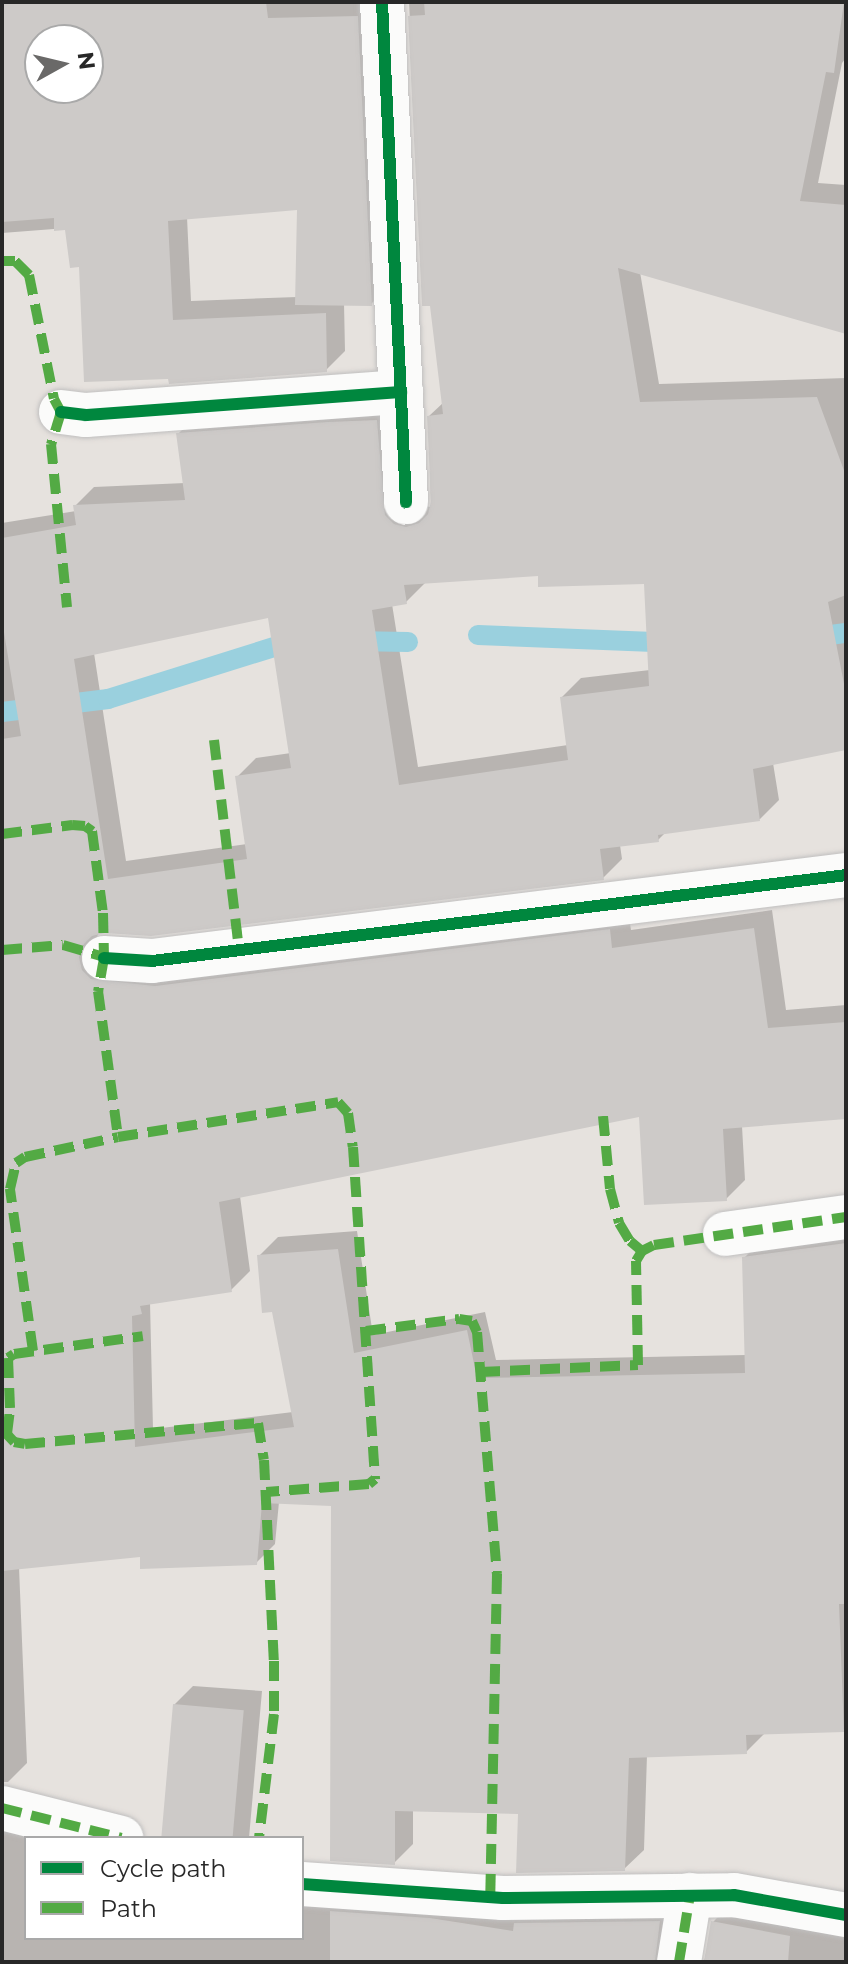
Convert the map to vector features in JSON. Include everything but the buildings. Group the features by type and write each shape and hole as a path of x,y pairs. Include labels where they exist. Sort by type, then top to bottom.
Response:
{"street":[{"path":"382,2 406,502"},
{"path":"61,412 86,415 401,392"},
{"path":"104,958 152,961 846,875"},
{"path":"725,1234 846,1217"},
{"path":"2,1808 113,1836"},
{"path":"304,1884 503,1898 734,1895 846,1915"},
{"path":"679,1962 690,1895"}],"waterway":[{"path":"809,638 846,633"},
{"path":"478,635 673,643"},
{"path":"2,712 108,699 296,640"},
{"path":"352,641 408,642"}],"marked path":[{"path":"2,261 15,261 29,275 54,399 61,412 51,444 67,607"},
{"path":"214,740 239,949"},
{"path":"2,834 72,825 85,826 92,831 103,913 104,958 98,991 118,1137"},
{"path":"2,950 63,945 111,959"},
{"path":"33,1351 10,1189 16,1163 25,1157 118,1137 338,1102 348,1113 353,1147 375,1479 369,1484 266,1492"},
{"path":"603,1116 610,1189 619,1223 630,1241 642,1251"},
{"path":"480,1372 638,1365 636,1261 642,1251 654,1245 846,1217"},
{"path":"366,1331 459,1319 472,1321 477,1332 497,1574 490,1897"},
{"path":"7,1434 10,1408 8,1358 14,1354 143,1336"},
{"path":"2,1429 14,1442 25,1444 258,1423 264,1460 274,1661 274,1714 259,1836"},
{"path":"2,1808 113,1836"},
{"path":"679,1962 690,1895"}],"cycle path":[{"path":"382,2 406,502"},
{"path":"61,412 86,415 401,392"},
{"path":"104,958 152,961 846,875"},
{"path":"304,1884 503,1898 734,1895 846,1915"}]}
